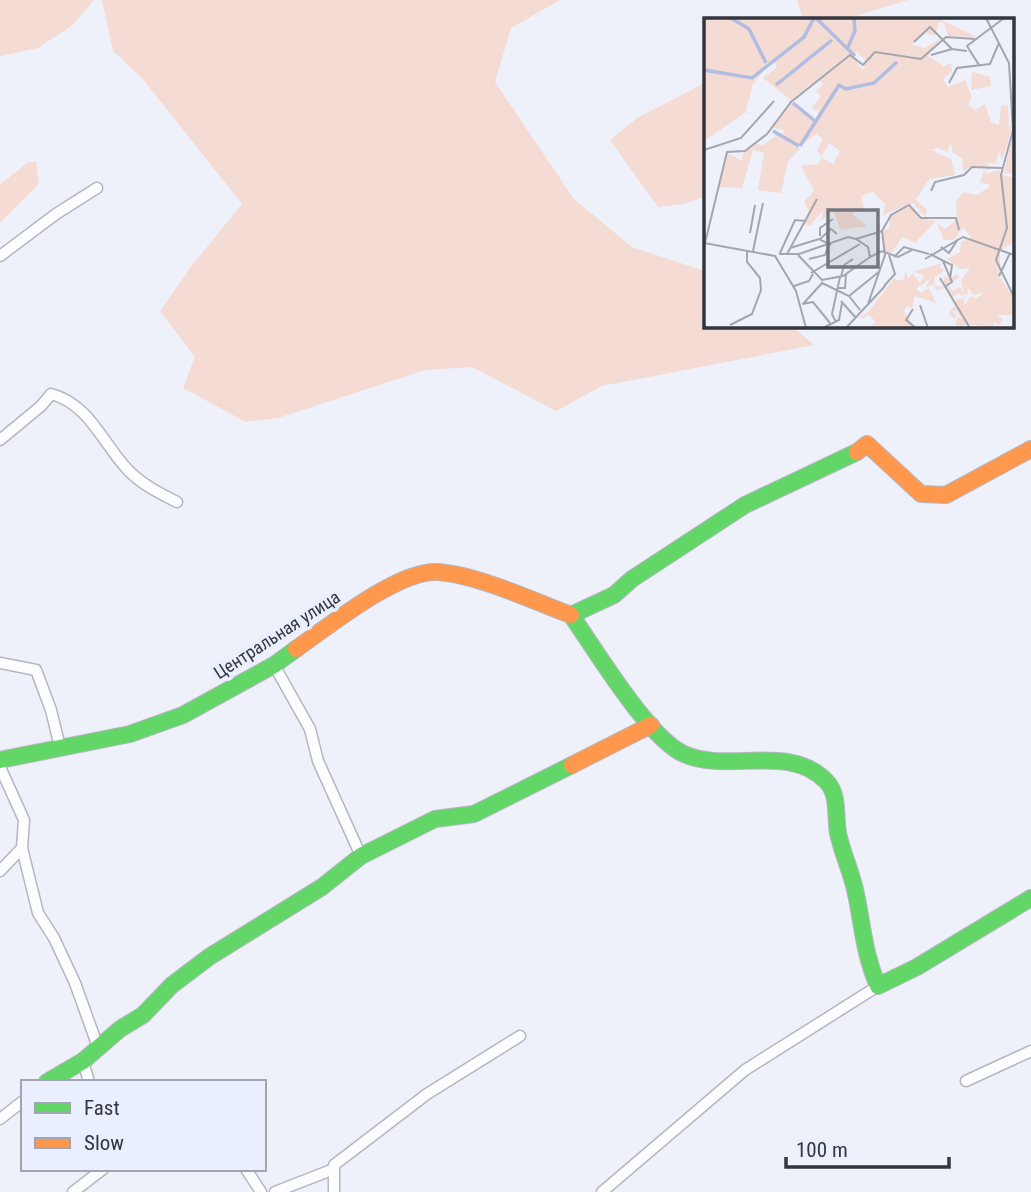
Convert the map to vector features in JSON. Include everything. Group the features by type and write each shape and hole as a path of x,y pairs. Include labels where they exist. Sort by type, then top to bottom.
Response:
{"street":[{"path":"0,256 55,214 97,188"},
{"path":"0,440 41,406 51,394 65,398 85,414 127,469 146,485 177,502"},
{"path":"878,986 867,959 856,891 838,833 833,791 826,781 812,771 789,764 758,759 700,758 683,753 661,737 651,725 570,615 614,595 632,579 745,505 857,452 867,444 921,494 934,495 946,495 1031,449"},
{"name":"Центральная улица","path":"0,760 130,733 174,719 274,665 371,596 434,572 463,576 570,615"},
{"path":"0,663 36,670 51,710 60,747"},
{"path":"274,665 310,729 318,761 361,856"},
{"path":"50,1080 83,1061 143,1015 172,985 209,957 311,894 361,856 435,819 474,814 651,725"},
{"path":"0,767 24,820 22,848 38,913 54,937 98,1047"},
{"path":"0,871 22,848"},
{"path":"602,1192 745,1070 878,986 906,974 1031,898"},
{"path":"334,1192 334,1166 427,1094 520,1036"},
{"path":"966,1081 1031,1051"},
{"path":"83,1061 88,1080"},
{"path":"0,1119 21,1103"},
{"path":"275,1192 334,1169"},
{"path":"73,1192 100,1171"},
{"path":"247,1171 261,1192"}],"shaded area":[{"path":"0,0 94,0 73,25 38,48 0,56"},
{"path":"102,0 560,0 511,28 495,82 574,199 632,247 704,271 704,327 793,327 814,345 602,386 556,411 472,367 425,370 278,418 246,422 183,388 195,357 160,311 193,264 242,204 142,78 113,51"},
{"path":"797,0 908,0 849,18 803,18"},
{"path":"704,84 704,196 685,204 658,207 610,140 637,118"},
{"path":"29,162 36,162 39,184 0,223 0,184"}],"traffic: fast":[{"path":"571,615 614,595 632,579 745,505 857,452"},
{"path":"571,615 639,712 670,745 684,754 701,759 795,764 812,770 827,782 835,799 838,833 878,986 917,967 1031,898"},
{"path":"0,760 130,734 183,715 274,665 296,649"},
{"path":"50,1080 83,1061 120,1029 143,1015 172,985 209,957 322,887 361,856 435,819 474,814 572,765"}],"traffic: slow":[{"path":"857,452 867,444 921,494 946,495 1031,449"},
{"path":"296,649 344,614 384,590 403,580 437,572 504,589 571,615"},
{"path":"572,765 651,725"}]}
